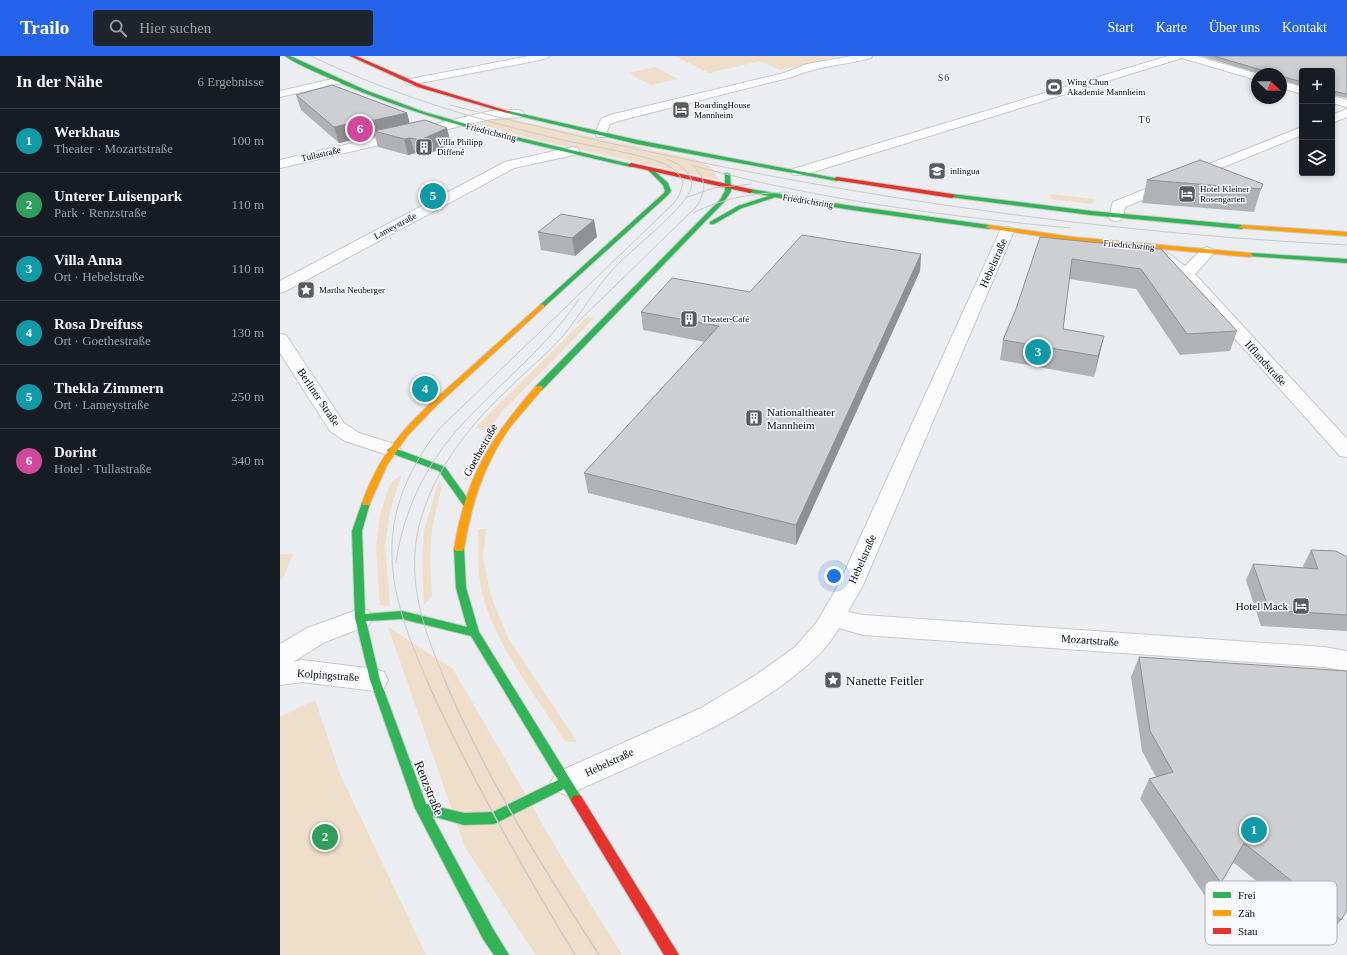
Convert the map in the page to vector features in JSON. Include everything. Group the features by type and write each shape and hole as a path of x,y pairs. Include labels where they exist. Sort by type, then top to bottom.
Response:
{"main road":[{"path":"352,56 410,82 463,100 601,134 701,155 798,172 1115,222 1347,234"},
{"name":"Friedrichsring","path":"285,57 337,81 413,110 455,123 526,141 728,187 776,196 1007,231 1073,239 1207,252 1347,261"},
{"path":"701,155 722,166 728,176 728,187"},
{"path":"474,633 402,616 360,618 357,531 371,486 391,450 405,431 417,419 666,194 668,191 666,184 650,169"},
{"name":"Goethestraße","path":"566,782 474,633 461,589 459,551 467,504 481,467 492,447 518,411 545,381 722,201 728,187"},
{"path":"695,228 712,223 736,208 752,201 776,196"},
{"path":"1073,239 1105,234"},
{"path":"391,450 442,469 467,504"},
{"name":"Renzstraße","path":"360,618 375,680 421,808 488,934 502,955"},
{"path":"421,808 464,819 494,818 566,782 672,955"}],"street":[{"path":"410,82 545,56"},
{"path":"601,134 605,122 614,118 788,75 796,70 838,60 868,56"},
{"path":"798,172 1179,56"},
{"path":"1185,56 1251,75"},
{"path":"280,94 337,81"},
{"path":"1287,86 1299,90"},
{"path":"1335,101 1347,104"},
{"path":"409,134 413,125 413,110"},
{"path":"1335,118 1347,113"},
{"name":"Tullastraße","path":"280,164 491,115 518,114"},
{"path":"1115,222 1118,206 1299,132"},
{"name":"Lameystraße","path":"510,165 521,152 526,141"},
{"name":"Lameystraße","path":"280,288 510,165 573,151"},
{"name":"Hebelstraße","path":"566,782 711,716 765,683 804,654 826,629 851,585 1007,231"},
{"name":"Ifflandstraße","path":"1148,246 1186,274 1347,451"},
{"path":"1186,274 1194,263 1207,252"},
{"name":"Berliner Straße","path":"280,339 337,427 352,437 391,450"},
{"path":"280,657 316,635 360,618"},
{"name":"Mozartstraße","path":"833,618 863,625 1324,656 1347,661"},
{"name":"Kolpingstraße","path":"280,674 302,671 375,680"}],"shaded area":[{"path":"675,56 839,56 780,70 760,61 709,73"},
{"path":"655,67 678,79 651,85 629,73"},
{"path":"501,117 694,159 711,167 719,180 542,141 479,124 481,121"},
{"path":"1051,194 1094,199 1093,204 1050,199"},
{"path":"587,317 594,318 501,413 488,431 475,428"},
{"path":"402,474 390,511 385,546 390,606 380,605 376,548 380,515 390,484"},
{"path":"439,481 442,484 432,529 430,557 432,596 424,605 422,559 424,530"},
{"path":"478,529 486,529 483,557 491,596 508,638 577,742 565,741 530,690 498,635 490,617 480,582 478,564"},
{"path":"280,554 293,554 284,576 280,581"},
{"path":"388,627 453,669 558,851 622,955 536,955 465,847"},
{"path":"315,700 340,774 426,955 280,955 280,717"}],"building":[{"path":"1214,56 1347,56 1347,94 1335,92 1335,68 1299,68 1299,81 1287,78 1287,68 1255,68"},
{"path":"332,85 407,113 351,125 347,124 334,127 296,95"},
{"path":"425,120 447,128 420,140 410,138 404,139 374,131"},
{"path":"1200,160 1263,184 1261,189 1147,180"},
{"path":"561,214 594,220 572,238 538,232"},
{"name":"Nationaltheater Mannheim","path":"802,235 921,254 796,525 584,473 719,326 641,312 672,278 750,292"},
{"path":"1040,237 1161,249 1237,331 1187,334 1141,269 1072,259 1063,329 1104,336 1098,356 1003,340 1016,309"},
{"name":"Hotel Mack","path":"1311,550 1336,551 1347,557 1347,615 1269,610 1253,564 1318,569"},
{"path":"1139,657 1347,671 1347,910 1341,920 1337,917 1337,881 1292,881 1244,843 1222,881 1220,881 1149,779 1173,772 1150,731"}],"tram line":[{"path":"311,56 369,81 428,103 488,121 550,137 633,154 660,162 674,170 680,176 683,183 679,196 674,203 439,429 417,461 403,492 394,523 392,553 395,583 402,615 413,647 428,682"},
{"path":"450,105 561,132 672,156 895,198 1008,214 1120,227 1234,238 1347,245"},
{"path":"446,682 424,625 416,586 416,546 419,526 432,488 452,453 477,421 505,392 549,351 563,336 612,271 627,255 660,226 687,196 691,188 691,178 681,166 667,159"},
{"path":"691,165 784,188 879,205 974,218 1070,228"},
{"path":"694,167 703,181 703,192"},
{"path":"703,192 714,188 751,184"},
{"path":"577,323 697,206 703,192"},
{"path":"687,197 703,192"},
{"path":"693,213 739,197 788,192"},
{"path":"396,563 399,545 410,509 425,475 445,444 473,413 551,335 579,299"},
{"path":"427,681 478,786 535,888 575,955"},
{"path":"445,681 478,752 516,821 599,955"}],"traffic: fast":[{"path":"287,56 325,74 422,113 512,138 631,165"},
{"path":"509,112 637,142 837,179"},
{"path":"542,306 666,194 668,191 666,184 650,169"},
{"path":"539,388 722,201 728,191 727,174"},
{"path":"750,191 852,208 989,227"},
{"path":"952,196 1091,213 1242,227"},
{"path":"712,223 740,207 771,197"},
{"path":"1250,255 1347,261"},
{"path":"391,450 442,469 467,504"},
{"path":"366,503 357,531 360,618 375,680 421,808 488,934 502,955"},
{"path":"459,549 461,588 474,633 577,800"},
{"path":"360,618 402,615 474,633"},
{"path":"421,808 464,819 494,818 566,782"}],"traffic: slow":[{"path":"989,227 1073,239 1250,255"},
{"path":"1242,227 1347,234"},
{"path":"366,503 373,483 382,465 405,433 418,419 542,306"},
{"path":"459,549 468,502 485,461 508,425 539,388"}],"traffic: jam":[{"path":"352,56 420,86 509,112"},
{"path":"631,165 750,191"},
{"path":"837,179 952,196"},
{"path":"577,800 672,955"}],"place":[{"name":"Wing Chun Akademie Mannheim","path":"1054,87"},
{"name":"BoardingHouse Mannheim","path":"681,110"},
{"name":"Dorint","path":"360,129"},
{"name":"Villa Philipp Diffené","path":"424,147"},
{"name":"inlingua","path":"937,171"},
{"name":"Hotel Kleiner Rosengarten","path":"1187,194"},
{"name":"Thekla Zimmern","path":"433,196"},
{"name":"Martha Neuberger","path":"306,290"},
{"name":"Theater-Café","path":"689,319"},
{"name":"Villa Anna","path":"1038,352"},
{"name":"Rosa Dreifuss","path":"425,389"},
{"name":"Nationaltheater Mannheim","path":"754,418"},
{"name":"Hotel Mack","path":"1301,606"},
{"name":"Nanette Feitler","path":"833,680"},
{"name":"Werkhaus","path":"1254,830"},
{"name":"Unterer Luisenpark","path":"325,837"}],"district":[{"name":"S6","path":"944,77"},
{"name":"T6","path":"1145,119"}]}
